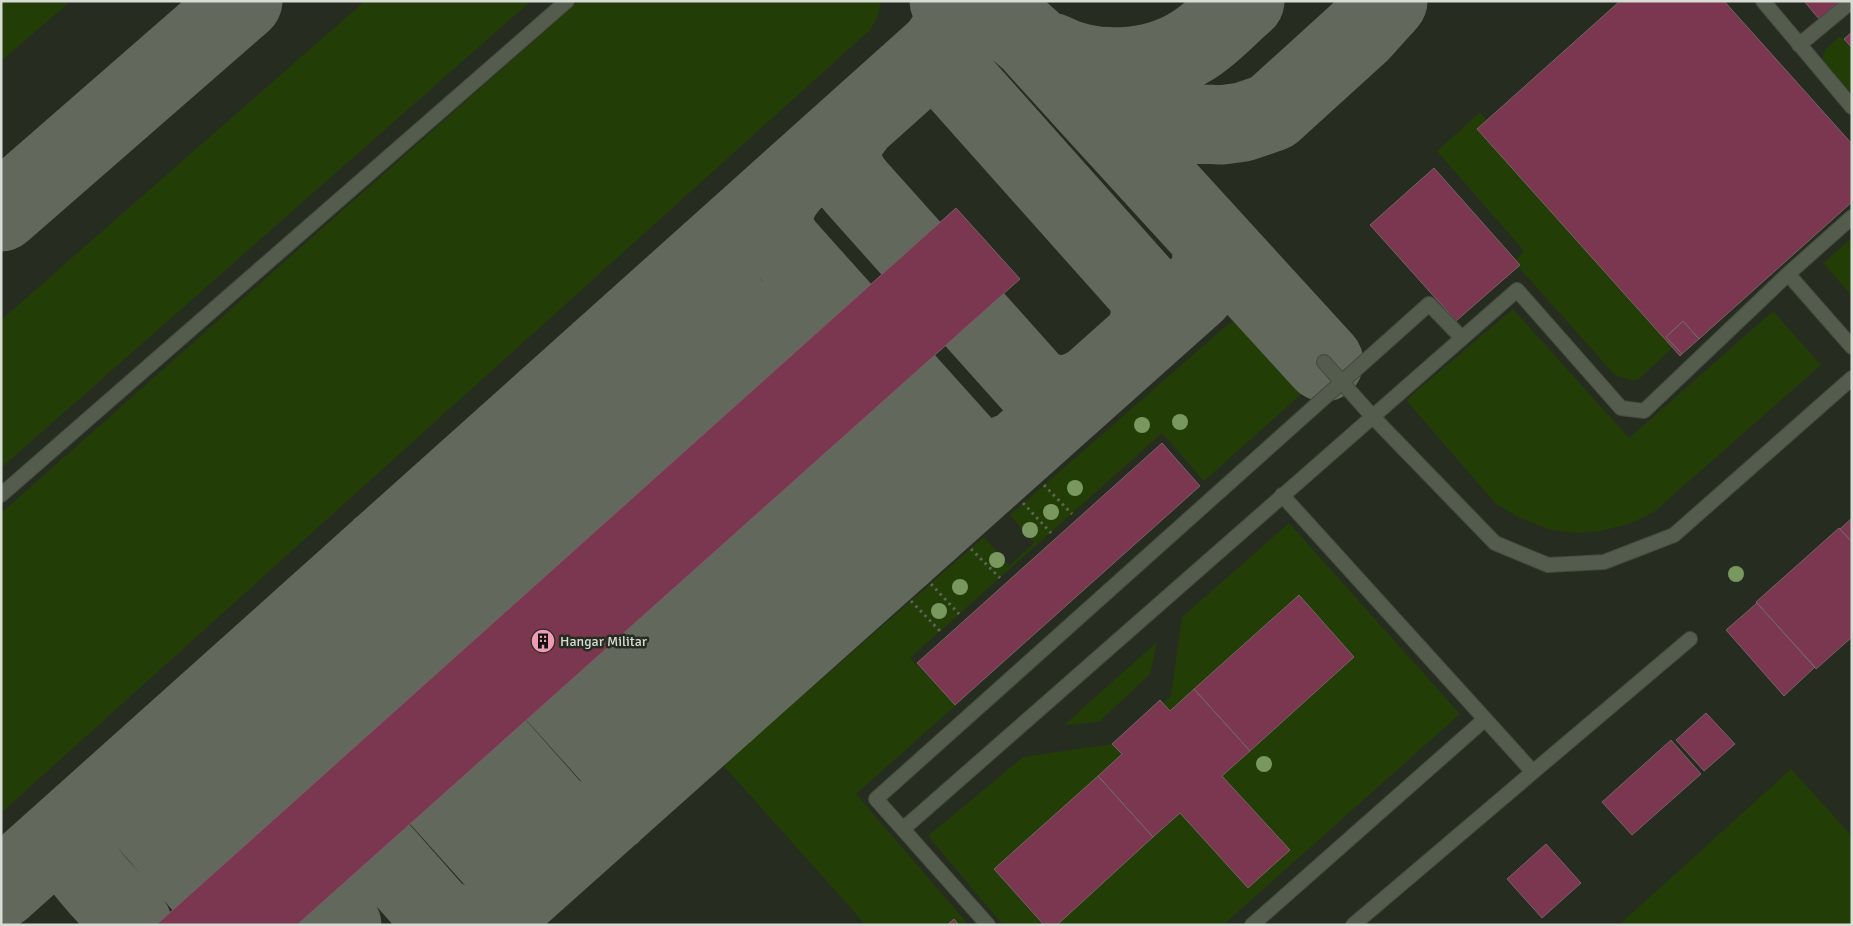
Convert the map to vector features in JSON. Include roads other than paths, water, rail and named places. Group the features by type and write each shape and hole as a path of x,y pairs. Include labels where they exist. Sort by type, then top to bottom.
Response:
{"lane":[{"path":"1,496 567,1"},
{"path":"1762,1 1852,107"},
{"path":"1799,46 1852,1"},
{"path":"904,829 1461,337 1517,290 1621,408 1644,411 1788,274 1852,217"},
{"path":"1788,274 1852,346"},
{"path":"988,925 876,799 1429,304 1461,337"},
{"path":"1324,362 1372,416 1495,543 1548,566 1604,562 1674,535 1852,378"},
{"path":"1282,495 1533,772"},
{"path":"1354,925 1690,639"},
{"path":"1252,925 1484,720"}],"place":[{"name":"Hangar Militar","path":"543,641"}]}
